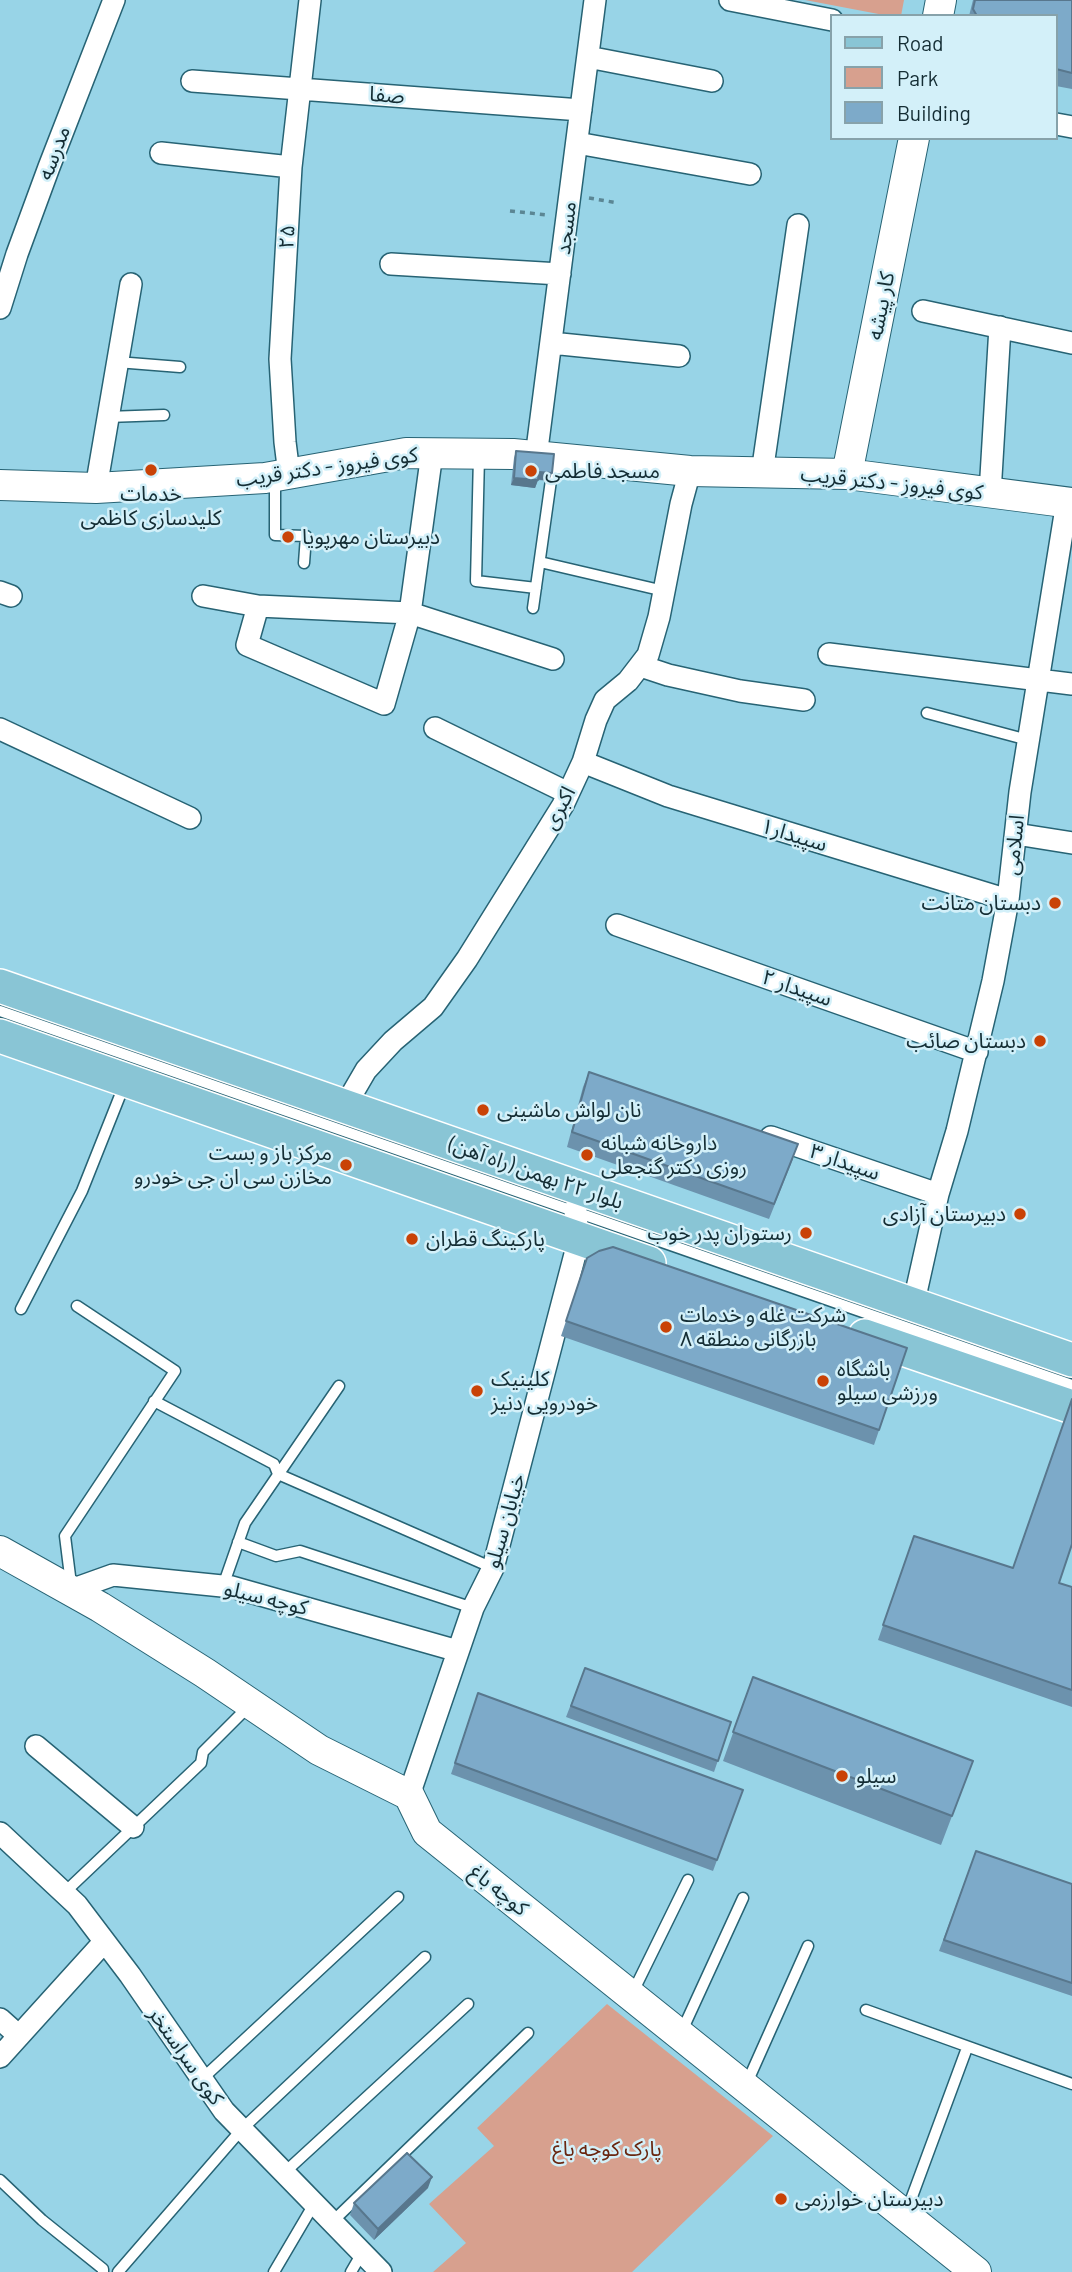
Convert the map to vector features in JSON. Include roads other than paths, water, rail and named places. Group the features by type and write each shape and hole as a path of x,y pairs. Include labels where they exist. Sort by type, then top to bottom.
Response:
{"main road":[{"name":"کار پیشه","path":"847,474 914,140"},
{"name":"کوی فیروز - دکتر قریب","path":"0,485 96,488 282,475 406,453 432,453 545,458 690,471 847,474 1070,503"},
{"name":"بلوار ۲۲ بهمن (راه آهن)","path":"0,986 345,1106 579,1213 1072,1407"},
{"name":"بلوار ۲۲ بهمن (راه آهن)","path":"0,1036 126,1080 579,1213 913,1306 1072,1360"},
{"path":"1,1556 71,1590 118,1618 319,1750 409,1795"},
{"name":"کوچه باغ","path":"409,1795 427,1832 976,2272"}],"street":[{"name":"مدرسه","path":"0,307 49,167 114,0"},
{"name":"۲۵","path":"282,475 285,442 280,359 291,167 310,0"},
{"name":"مسجد","path":"545,458 551,343 595,0"},
{"path":"730,0 830,20"},
{"path":"588,57 712,81"},
{"name":"صفا","path":"192,81 581,110"},
{"path":"577,144 750,174"},
{"path":"162,153 291,167"},
{"path":"762,473 798,225"},
{"path":"391,264 560,274"},
{"path":"96,488 131,284"},
{"path":"923,312 1072,343"},
{"path":"989,492 1000,327"},
{"path":"551,343 678,356"},
{"path":"258,606 247,645 384,704 410,613 432,453"},
{"name":"اکبری","path":"345,1106 366,1070 393,1041 433,1007 467,959 563,805 583,762 605,700 628,681 648,655 659,617 690,471"},
{"name":"اسلامی","path":"913,1306 938,1194 957,1131 993,981 1008,900 1028,740 1070,503"},
{"path":"203,596 258,606 410,613 554,659"},
{"path":"829,654 1072,684"},
{"path":"641,666 667,676 740,691 804,700"},
{"path":"435,728 568,793"},
{"path":"0,729 190,818"},
{"name":"سپیدار۱","path":"583,762 668,796 1008,900"},
{"path":"1016,834 1072,843"},
{"name":"سپیدار ۲","path":"617,925 977,1052"},
{"name":"سپیدار ۳","path":"753,1131 938,1194"},
{"name":"خیابان سیلو","path":"409,1795 473,1608 494,1568 579,1213"},
{"name":"کوچه سیلو","path":"71,1590 113,1575 232,1587 458,1651"},
{"path":"36,1746 133,1827"},
{"name":"کوی سراستخر","path":"0,1833 77,1905 224,2111 381,2272"},
{"path":"0,2057 104,1942"},
{"path":"0,2019 19,2036"}],"lane":[{"path":"117,362 180,367"},
{"path":"107,417 164,415"},
{"path":"479,454 476,581 536,588"},
{"path":"533,608 540,562 545,458"},
{"path":"282,475 275,535 306,536 304,563"},
{"path":"540,562 664,591"},
{"path":"928,713 1028,740"},
{"path":"0,1011 1072,1385"},
{"path":"20,1309 82,1191 126,1080"},
{"path":"71,1590 65,1535 175,1371 77,1306"},
{"path":"223,1586 245,1523 340,1386"},
{"path":"154,1401 274,1464 278,1474 494,1568"},
{"path":"238,1542 276,1556 299,1551 473,1608"},
{"path":"64,1893 201,1763 203,1752 251,1704"},
{"path":"631,1997 688,1880"},
{"path":"202,2079 398,1897"},
{"path":"680,2036 743,1898"},
{"path":"745,2087 808,1946"},
{"path":"118,2272 242,2129 425,1957"},
{"path":"284,2173 468,2004"},
{"path":"866,2010 1072,2084"},
{"path":"331,2223 528,2033"},
{"path":"905,2215 967,2048"},
{"path":"0,2180 42,2220 103,2269 103,2272"},
{"path":"274,2272 314,2204"},
{"path":"351,2272 362,2253"}],"place":[{"name":"خدمات کلیدسازی کاظمی","path":"151,470"},
{"name":"مسجد فاطمی","path":"531,471"},
{"name":"دبیرستان مهرپویا","path":"288,537"},
{"name":"دبستان متانت","path":"1055,903"},
{"name":"دبستان صائب","path":"1040,1041"},
{"name":"نان لواش ماشینی","path":"483,1110"},
{"name":"داروخانه شبانه روزی دکتر گنجعلی","path":"587,1155"},
{"name":"مرکز باز و بست مخازن سی ان جی خودرو","path":"346,1165"},
{"name":"دبیرستان آزادی","path":"1020,1214"},
{"name":"رستوران پدر خوب","path":"806,1233"},
{"name":"پارکینگ قطران","path":"412,1239"},
{"name":"شرکت غله و خدمات بازرگانی منطقه ۸","path":"666,1327"},
{"name":"باشگاه ورزشی سیلو","path":"823,1381"},
{"name":"کلینیک خودرویی دنیز","path":"477,1391"},
{"name":"سیلو","path":"842,1776"},
{"name":"دبیرستان خوارزمی","path":"781,2199"}],"park label":[{"name":"پارک کوچه باغ","path":"607,2149"}]}
